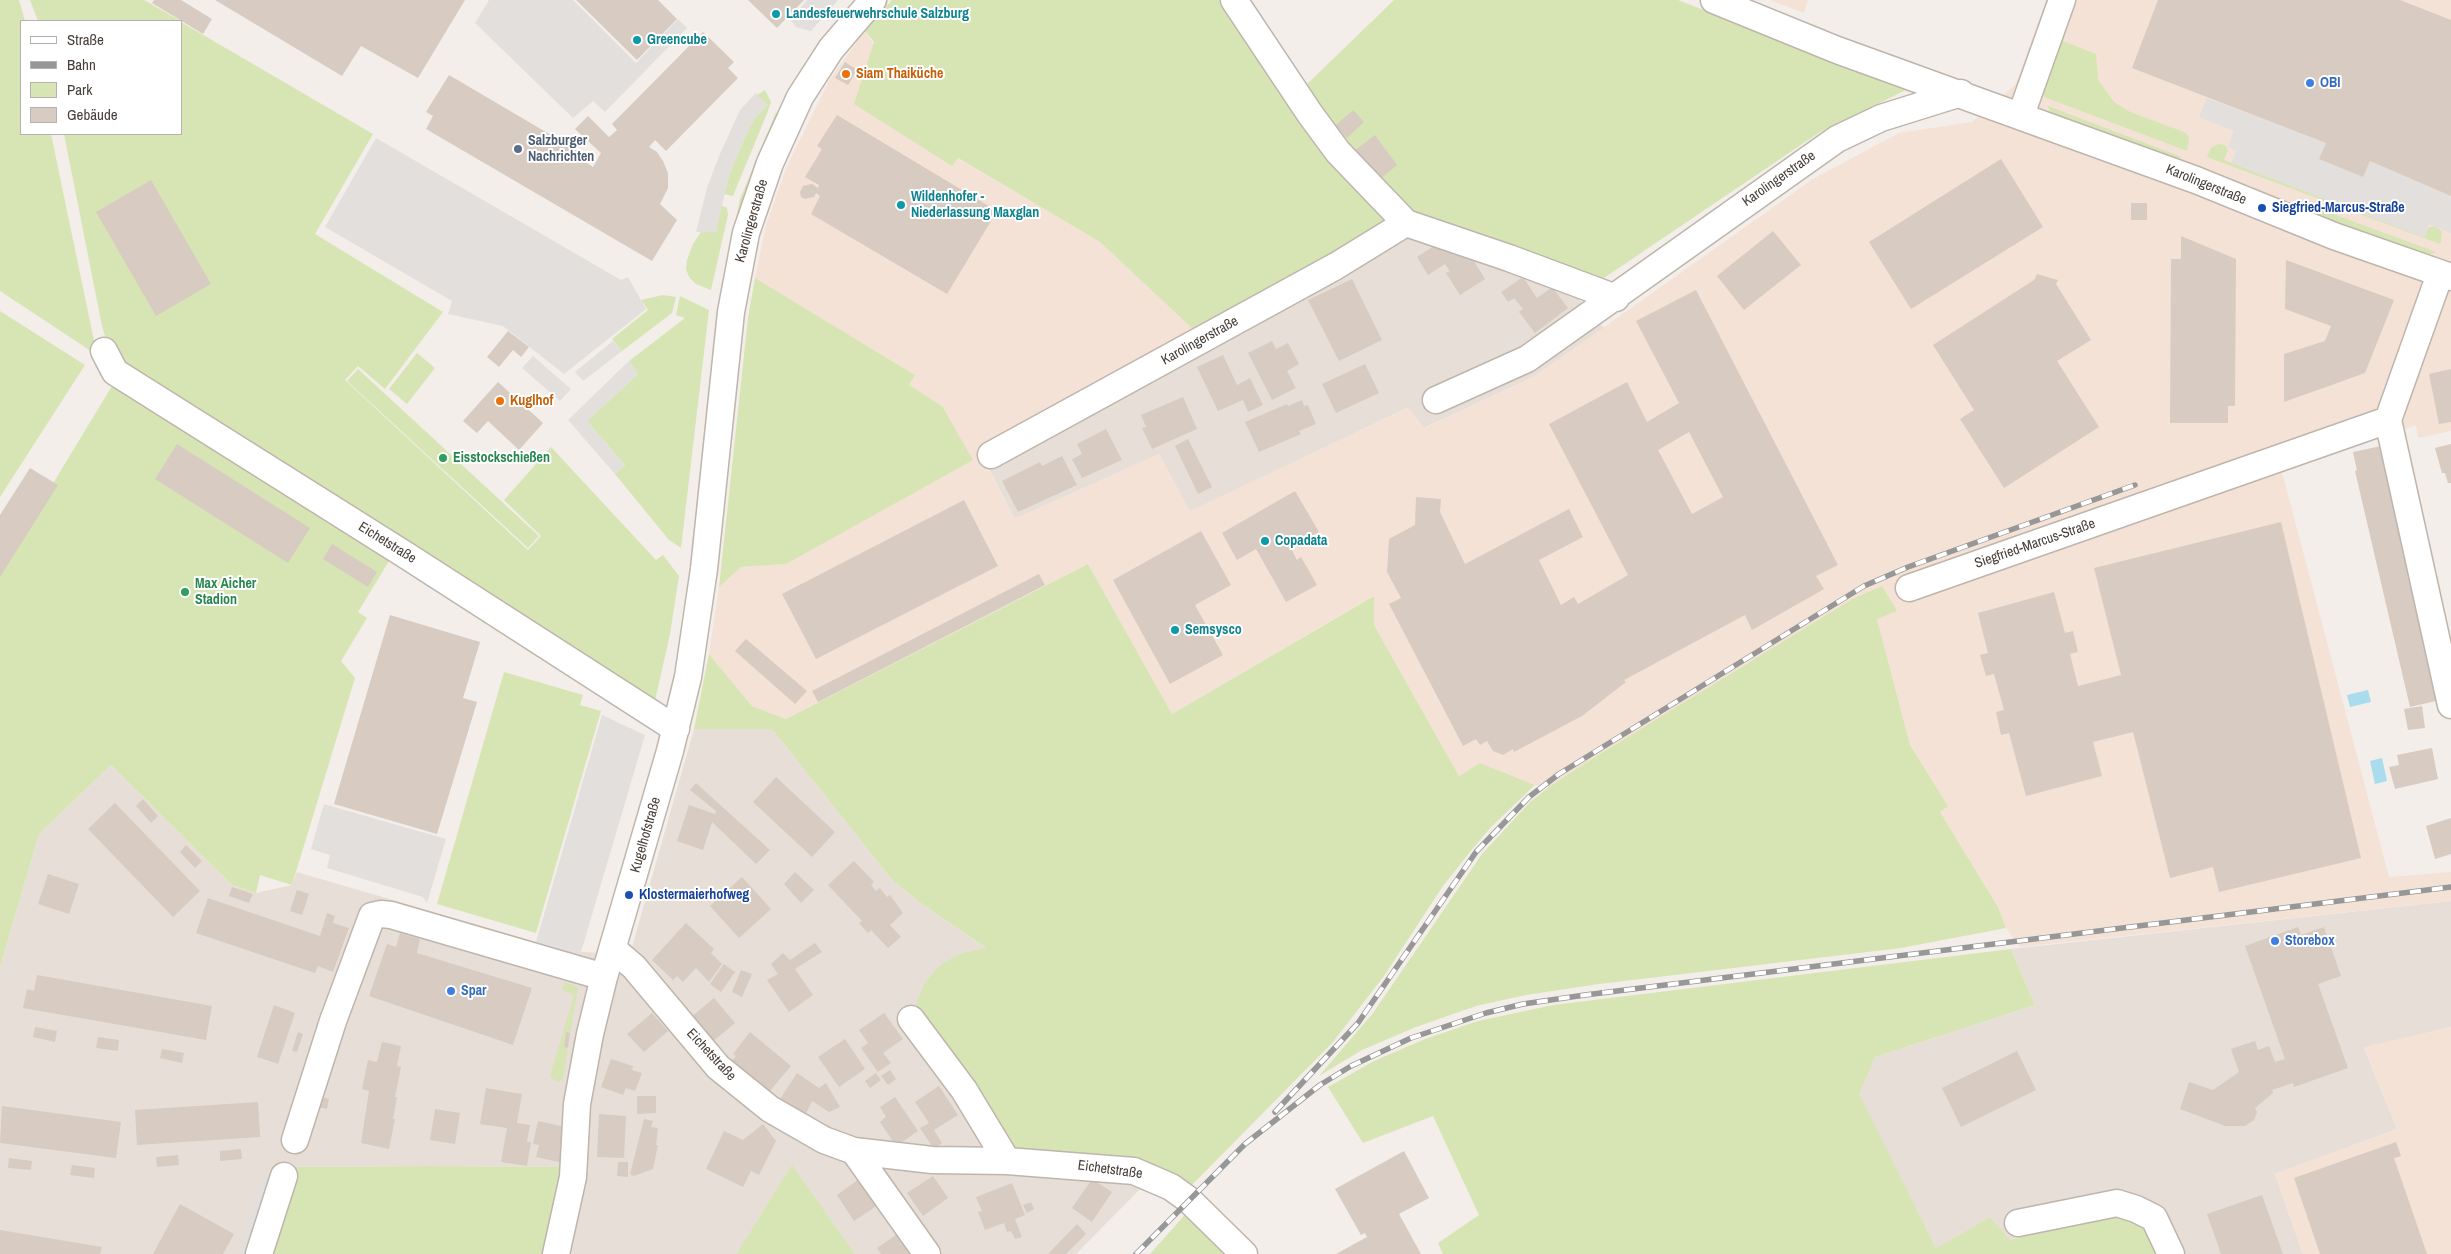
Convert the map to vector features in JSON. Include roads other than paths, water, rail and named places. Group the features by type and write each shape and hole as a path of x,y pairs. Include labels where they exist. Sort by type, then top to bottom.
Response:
{"street":[{"name":"Karolingerstraße","path":"714,472 731,312 741,257 756,198 784,130 808,84 831,49 873,0"},
{"path":"1234,0 1310,114 1338,152 1406,223 1509,258 1616,298"},
{"name":"Karolingerstraße","path":"1714,0 1811,41 2021,115 2196,180 2334,236 2446,275"},
{"path":"2021,115 2062,0"},
{"name":"Karolingerstraße","path":"1436,400 1527,359 1616,298 1786,174 1837,140 1881,118 1961,94"},
{"name":"Karolingerstraße","path":"991,455 1336,266 1406,223"},
{"path":"2446,275 2388,420 2451,705"},
{"name":"Eichetstraße","path":"104,351 115,372 404,554 676,729"},
{"name":"Siegfried-Marcus-Straße","path":"1909,588 2388,420"},
{"name":"Kugelhofstraße","path":"556,1254 572,1177 577,1104 582,1072 604,977 676,729 688,677 697,621 714,472"},
{"path":"295,1140 333,1021 372,916 391,915 604,977"},
{"name":"Eichetstraße","path":"613,949 634,967 718,1067 744,1090 770,1109 817,1136 854,1151 932,1160 1007,1160 1106,1167 1134,1171 1151,1176 1188,1200 1244,1254"},
{"path":"911,1019 964,1090 1007,1160"},
{"path":"854,1151 927,1254"},
{"path":"259,1254 284,1176"},
{"path":"2018,1223 2117,1203 2136,1208 2154,1218 2171,1254"}],"water":[{"path":"2368,690 2371,702 2350,707 2347,695"},
{"path":"2382,758 2387,781 2375,784 2370,761"}],"railway":[{"path":"1275,1112 1358,1023 1476,852 1529,797 1559,774 1864,586 1908,567 2135,485"},
{"path":"1136,1254 1245,1144 1320,1085 1351,1066 1411,1038 1486,1013 1523,1004 1585,995 2451,887"}],"place":[{"name":"Landesfeuerwehrschule Salzburg","path":"776,14"},
{"name":"Greencube","path":"637,40"},
{"name":"Siam Thaiküche","path":"846,74"},
{"name":"OBI","path":"2310,83"},
{"name":"Salzburger Nachrichten","path":"518,149"},
{"name":"Wildenhofer - Niederlassung Maxglan","path":"901,205"},
{"name":"Siegfried-Marcus-Straße","path":"2262,208"},
{"name":"Kuglhof","path":"500,401"},
{"name":"Eisstockschießen","path":"443,458"},
{"name":"Copadata","path":"1265,541"},
{"name":"Max Aicher Stadion","path":"185,592"},
{"name":"Semsysco","path":"1175,630"},
{"name":"Klostermaierhofweg","path":"629,895"},
{"name":"Storebox","path":"2275,941"},
{"name":"Spar","path":"451,991"}]}
